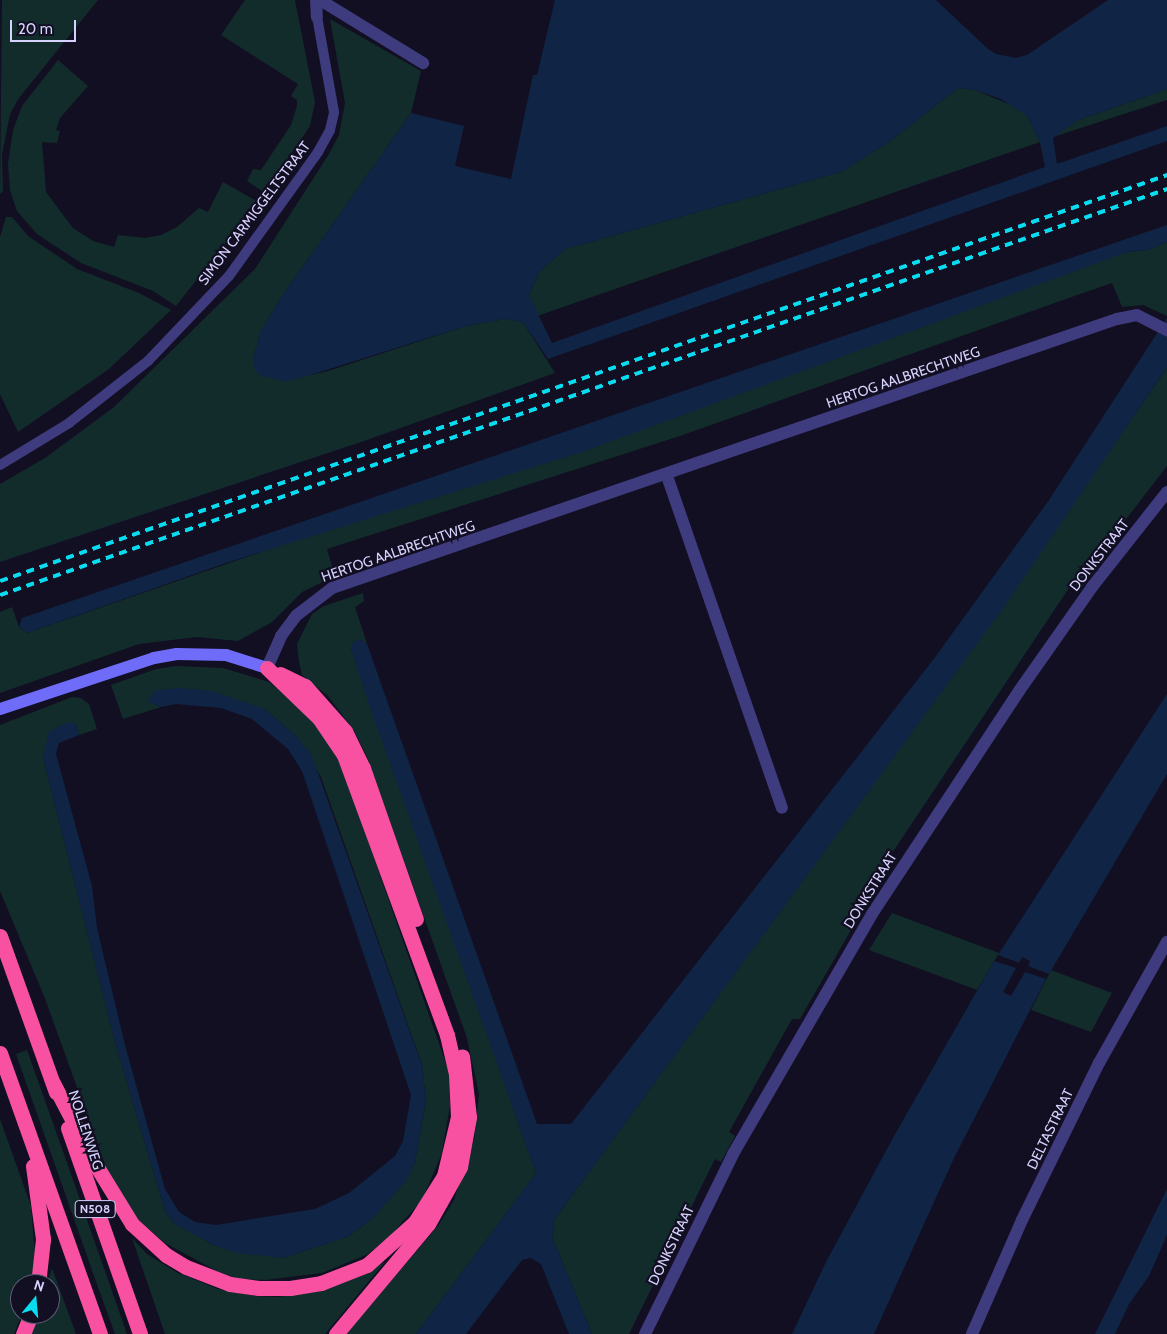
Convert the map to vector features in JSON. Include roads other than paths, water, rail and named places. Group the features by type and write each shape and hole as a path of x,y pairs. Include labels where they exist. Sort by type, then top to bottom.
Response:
{"highway":[{"path":"53,1083 96,1167 132,1224 166,1255 186,1267 230,1284 290,1288 321,1283 367,1265 415,1222 444,1176 458,1116 456,1074 447,1035 344,755 319,718 267,668"},
{"path":"267,668 305,686 320,700 345,731 356,751 457,1036 469,1095 469,1117 460,1167 444,1201 384,1279 336,1334"},
{"name":"NOLLENWEG","path":"0,936 140,1334"},
{"name":"N508","path":"0,1053 100,1334"},
{"path":"28,1135 43,1239 39,1274"}],"main road":[{"path":"0,710 154,658 177,654 226,655 267,668"}],"street":[{"name":"SIMON CARMIGGELTSTRAAT","path":"317,17 318,0 423,63"},
{"name":"HERTOG AALBRECHTWEG","path":"267,668 282,636 296,614 332,588 667,476 1117,319 1137,314 1150,319 1167,330"},
{"path":"667,476 782,808"},
{"name":"DONKSTRAAT","path":"645,1334 733,1154 872,914 1010,703 1092,587 1167,492"},
{"name":"DELTASTRAAT","path":"972,1334 1022,1220 1099,1063 1167,942"}],"lane":[{"name":"SIMON CARMIGGELTSTRAAT","path":"0,465 69,423 148,361 229,276 318,152 330,130 334,112 317,17"}],"water":[{"path":"555,0 936,0 988,49 996,54 1016,58 1027,55 1108,0 1167,0 1167,89 1076,121 1053,138 1057,164 1167,126 1167,141 548,359 523,322 505,319 466,326 304,377 285,381 261,376 255,370 253,359 261,331 280,299 411,113 464,126 455,166 511,179 533,75 537,75","holes":["958,88 975,90 1001,99 1027,116 1040,142 1045,167 552,343 529,295 539,272 565,249 841,172 889,142"]},
{"path":"1167,225 1167,242 1148,250 1127,252 579,453 226,563 27,633 19,627 22,618"},
{"path":"1167,318 1167,368 1004,607 554,1220 552,1237 592,1334 569,1334 541,1264 531,1258 522,1260 466,1334 416,1334 536,1173 367,699 351,649 353,642 359,639 367,644 537,1124 571,1124 933,660 1049,500"},
{"path":"180,688 212,691 265,709 299,739 312,756 422,1066 426,1101 415,1162 407,1180 371,1220 347,1237 283,1258 237,1253 214,1245 175,1224 165,1211 116,1046 43,757 49,732 68,722 76,724 79,735 59,743 56,754 92,886 97,928 125,1045 165,1189 179,1212 195,1222 216,1225 315,1209 349,1193 395,1156 403,1141 411,1095 302,771 288,749 252,719 221,708 176,704 161,707 147,701 156,690"},
{"path":"1167,694 1167,774 1049,974 1028,966 1030,961 1022,957 1019,963 998,955"},
{"path":"994,961 1016,968 1003,992 1011,996 1025,972 1046,979 954,1158 874,1334 792,1334 826,1262 894,1136"},
{"path":"1167,1189 1167,1235 1149,1276 1129,1304 1115,1334 1095,1334"}],"railway":[{"path":"0,581 1167,175"},
{"path":"0,595 1167,189"}]}
